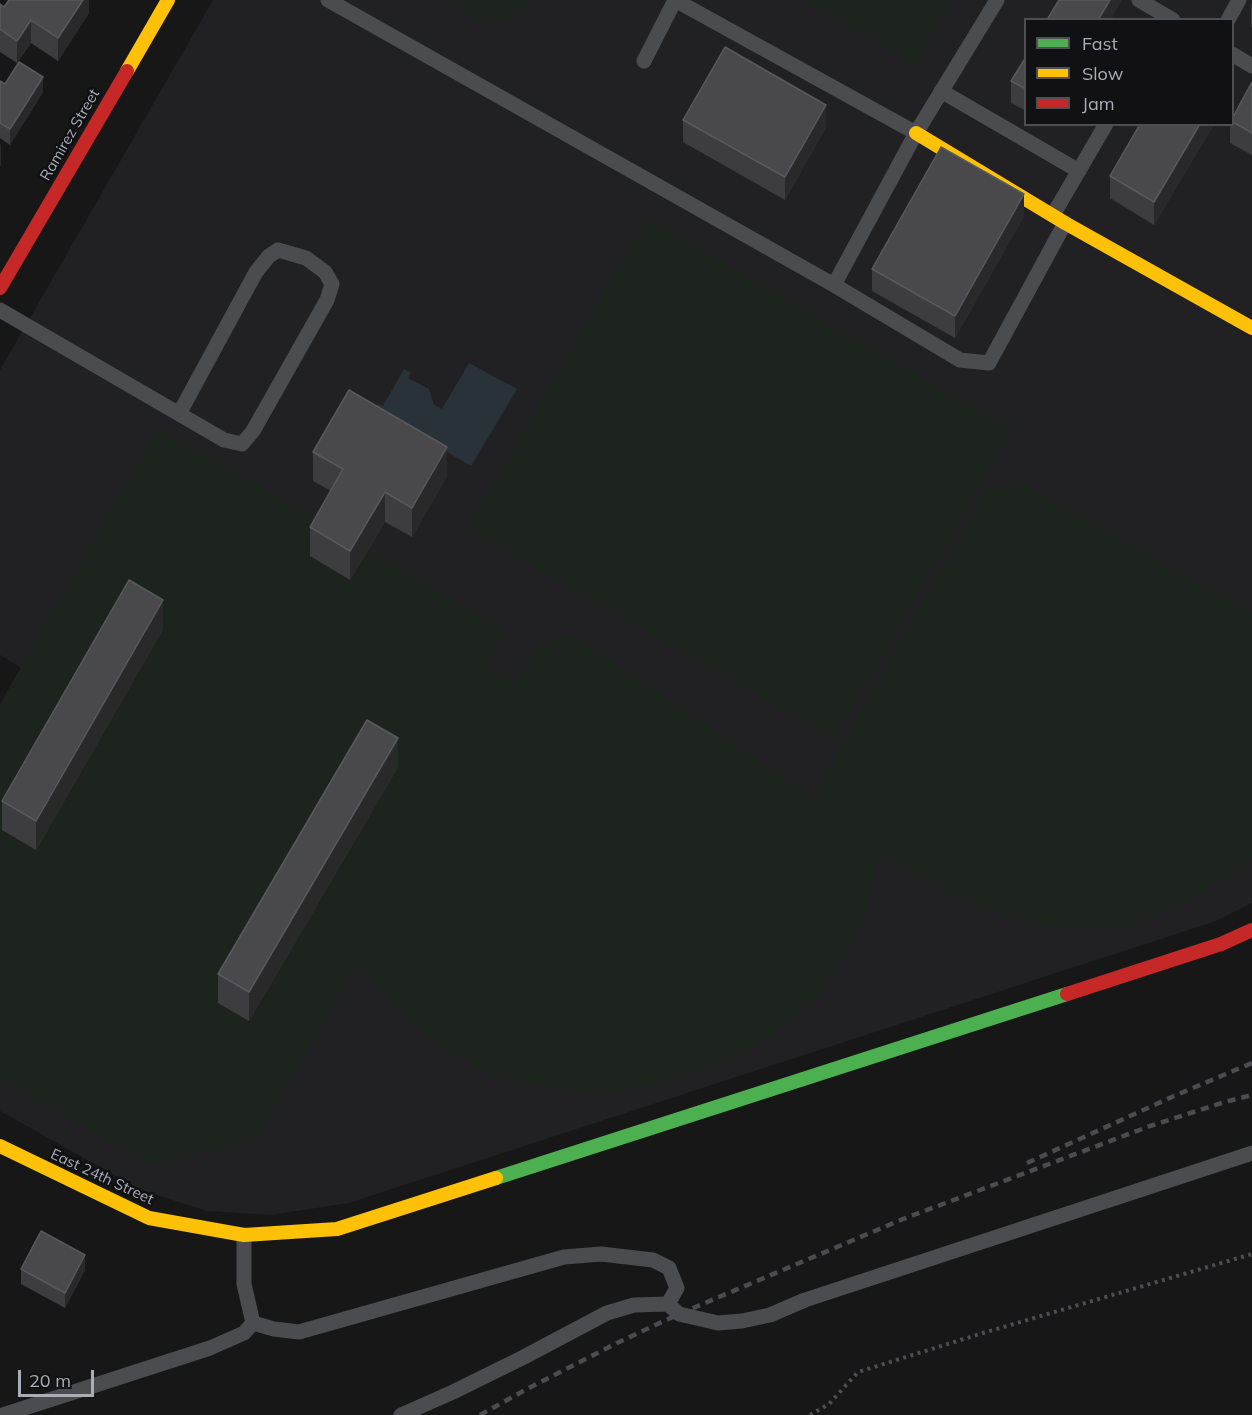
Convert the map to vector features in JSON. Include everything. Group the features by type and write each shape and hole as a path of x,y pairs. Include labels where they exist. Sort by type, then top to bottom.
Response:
{"street":[{"name":"Ramirez Street","path":"0,288 168,0"},
{"path":"916,133 1059,219 1252,328"},
{"name":"East 24th Street","path":"0,1146 149,1218 244,1234 337,1228 1221,944 1252,930"}],"lane":[{"path":"328,0 834,285 960,360 988,363 1059,219 1079,171 1105,126"},
{"path":"644,61 675,0 916,133"},
{"path":"834,285 916,133 997,0"},
{"path":"1139,0 1166,13"},
{"path":"1229,18 1239,0"},
{"path":"1234,55 1252,66"},
{"path":"941,91 1079,171"},
{"path":"0,310 179,414 224,440 242,444 253,431 327,300 332,284 325,272 306,258 278,250 268,256 256,272 179,414"},
{"path":"401,1415 453,1392 607,1313 634,1305 668,1304 679,1314 718,1323 770,1315 816,1296 1252,1153"},
{"path":"244,1234 244,1284 253,1323"},
{"path":"253,1323 274,1329 299,1332 564,1257 601,1254 653,1260 669,1268 677,1288 668,1304"},
{"path":"3,1415 210,1348 244,1333 253,1323"}],"path":[{"path":"810,1415 829,1404 858,1372 1252,1254"}],"shaded area":[{"path":"213,0 1252,0 1252,903 1216,921 349,1203 271,1215 207,1211 141,1190 0,1111 0,704 21,668 0,655 0,370"},
{"path":"446,0 533,0 508,19 483,24"},
{"path":"804,0 953,0 915,64"},
{"path":"647,218 1012,429 834,739 468,529"},
{"path":"469,363 517,389 471,466 374,409 378,404 383,406 404,369 411,373 408,378 429,389 434,405 442,409"},
{"path":"159,427 507,631 486,664 515,684 541,644 573,635 813,797 986,489 1024,484 1252,612 1252,858 1243,867 1185,902 1126,927 1064,929 1000,914 950,895 881,853 867,909 820,995 777,1031 730,1060 666,1081 604,1095 551,1088 493,1075 447,1051 414,1023 357,964 257,1139 152,1165 0,1079 0,704"}],"building":[{"path":"9,0 83,0 58,38 31,20 17,41 0,29 0,4 4,7"},
{"path":"1059,0 1110,0 1099,18 1048,18"},
{"path":"725,47 826,105 785,177 683,120"},
{"path":"1024,60 1024,88 1011,81"},
{"path":"19,62 43,77 10,129 0,123 0,81 5,84"},
{"path":"1252,82 1252,133 1234,123 1234,115"},
{"path":"1139,126 1199,126 1154,202 1110,176"},
{"path":"941,147 1024,194 955,316 872,269"},
{"path":"349,390 447,447 412,508 385,492 350,551 310,527 343,469 313,452"},
{"path":"129,580 163,600 36,821 2,801"},
{"path":"367,720 398,738 249,992 218,974"},
{"path":"41,1231 85,1255 65,1293 21,1269"}],"railway":[{"path":"1027,1163 1252,1063"},
{"path":"480,1415 617,1343 679,1314 903,1219 1150,1126 1252,1095"}],"traffic: fast":[{"path":"496,1178 1067,994"}],"traffic: slow":[{"path":"127,71 168,0"},
{"path":"916,133 1065,223 1252,328"},
{"path":"0,1146 149,1218 244,1235 337,1229 496,1178"}],"traffic: jam":[{"path":"0,288 127,71"},
{"path":"1067,994 1221,944 1252,930"}]}
